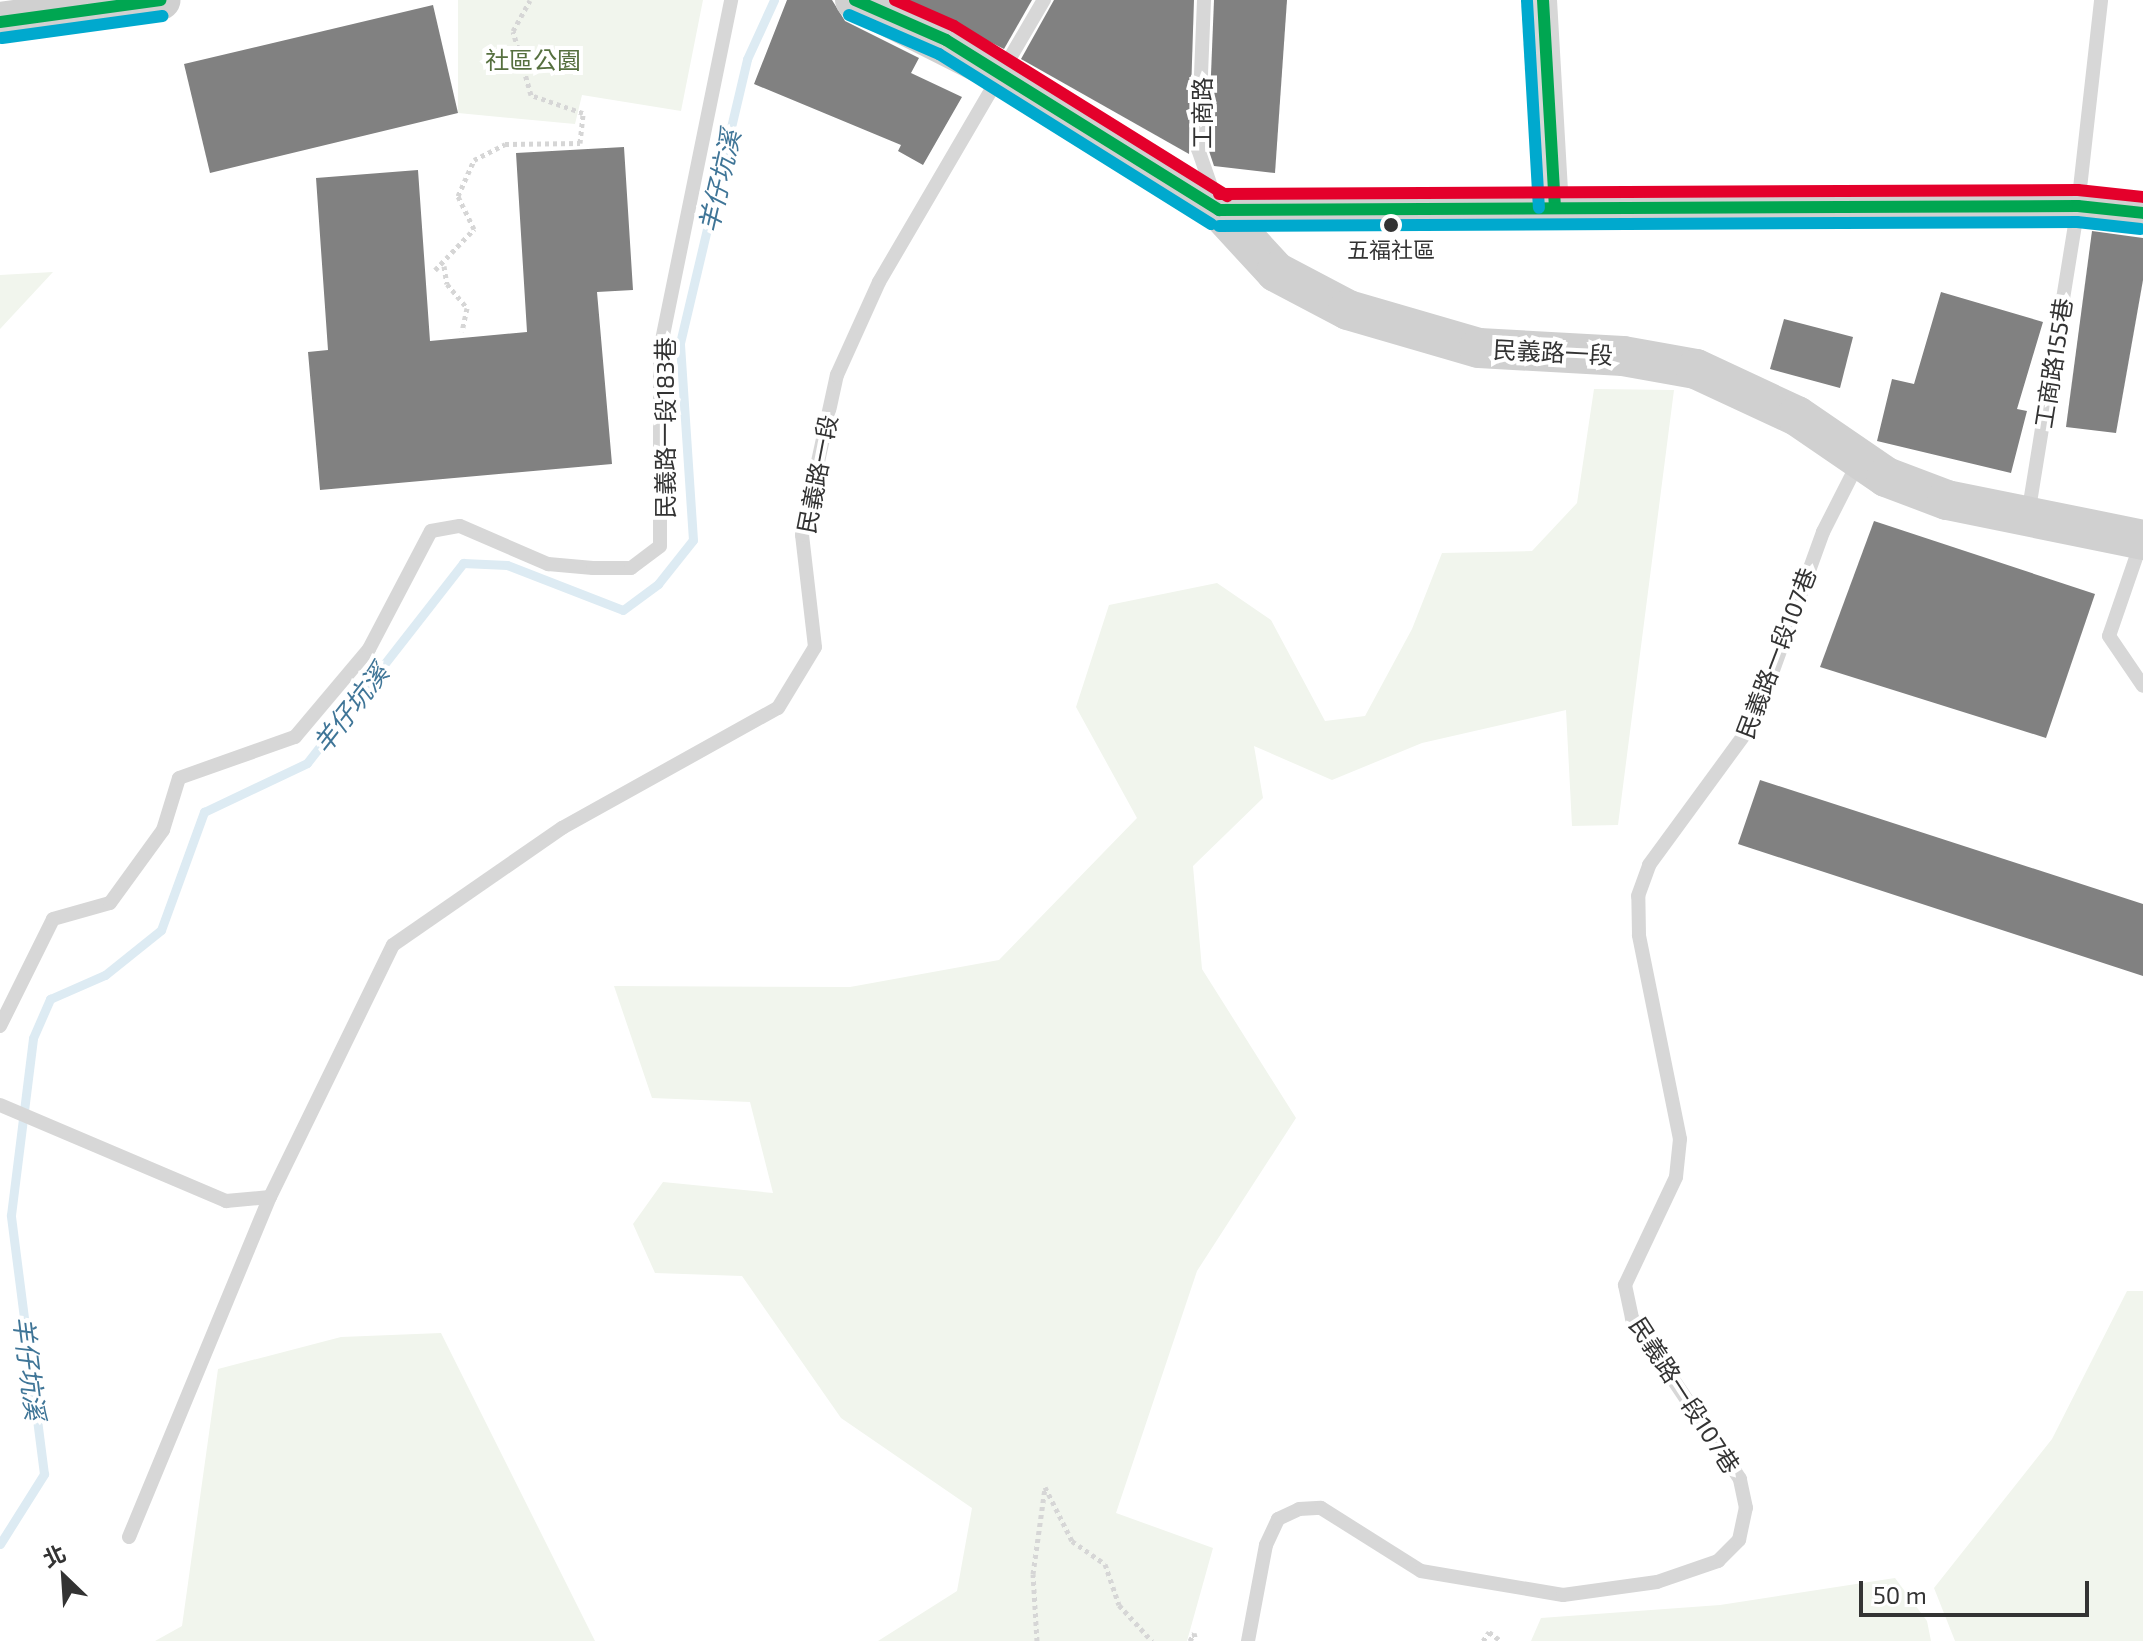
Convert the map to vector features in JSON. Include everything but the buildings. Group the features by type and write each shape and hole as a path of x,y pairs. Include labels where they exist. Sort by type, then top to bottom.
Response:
{"main road":[{"path":"0,22 161,0"},
{"name":"民義路一段","path":"855,0 1004,75 1219,210 1276,272 1348,310 1479,348 1623,356 1696,369 1797,416 1860,461 1947,500 2028,520 2142,539"},
{"path":"1219,210 2078,206 2143,213"}],"street":[{"path":"1543,0 1555,207"}],"lane":[{"name":"民義路一段183巷","path":"0,1026 53,919 110,903 163,830 179,778 295,737 369,649 431,531 460,526 548,564 593,568 631,568 660,546 660,350 731,0"},
{"path":"1004,75 1044,0"},
{"name":"工商路","path":"1204,0 1198,149 1219,210"},
{"name":"工商路155巷","path":"2028,520 2078,206 2101,0"},
{"name":"民義路一段","path":"129,1537 270,1197 393,945 562,828 778,708 815,647 802,535 837,375 879,282 1004,75"},
{"name":"民義路一段107巷","path":"1248,1641 1266,1545 1278,1519 1299,1509 1321,1508 1421,1571 1563,1595 1657,1582 1718,1561 1739,1540 1746,1508 1740,1479 1632,1318 1625,1285 1676,1177 1680,1139 1639,935 1638,896 1649,865 1755,720 1823,532 1860,461"},
{"path":"2142,539 2109,636 2143,686"},
{"path":"0,1105 226,1201 270,1197"}],"path":[{"path":"435,270 444,266 474,229 458,196 474,160 505,144 580,143 583,113 531,95 513,31 530,0"},
{"path":"444,266 447,284 467,308 462,331"},
{"path":"1037,1641 1033,1574 1045,1487 1072,1541 1105,1564 1119,1605 1152,1641"},
{"path":"1483,1641 1489,1632 1501,1641"}],"green space":[{"name":"社區公園","path":"458,0 703,0 681,111 582,95 575,124 458,113"},
{"path":"53,272 0,329 0,275"},
{"path":"1594,389 1674,390 1618,825 1572,826 1566,710 1422,743 1332,780 1254,746 1263,798 1193,866 1202,969 1296,1118 1197,1271 1116,1513 1213,1548 1187,1641 878,1641 957,1591 972,1508 841,1418 742,1276 655,1273 633,1224 663,1182 773,1193 750,1102 652,1098 614,986 850,987 999,960 1137,818 1076,707 1109,605 1217,583 1271,620 1325,721 1365,716 1412,629 1442,553 1532,551 1577,503"},
{"path":"2127,1291 2143,1291 2143,1641 1955,1641 1934,1588 2052,1439"},
{"path":"441,1333 595,1641 155,1641 182,1626 218,1369 341,1337"},
{"path":"1895,1578 1927,1621 1931,1641 1531,1641 1541,1618 1720,1605"}],"waterway":[{"name":"羊仔坑溪","path":"0,1544 44,1474 11,1215 33,1038 50,999 105,975 161,930 204,812 307,763 463,563 507,565 623,610 658,584 693,540 680,343 747,59 774,0"}],"transit line":[{"path":"0,22 161,0"},
{"path":"855,0 946,40 1219,210"},
{"path":"895,0 954,26 1227,196"},
{"path":"1543,0 1555,207"},
{"path":"1527,1 1539,208"},
{"path":"849,15 939,54 1211,224"},
{"path":"2,38 163,16"},
{"path":"1219,194 2078,190 2143,197"},
{"path":"1219,210 2078,206 2143,213"},
{"path":"1219,226 2077,222 2141,229"}],"place":[{"name":"五福社區","path":"1391,225"}]}
